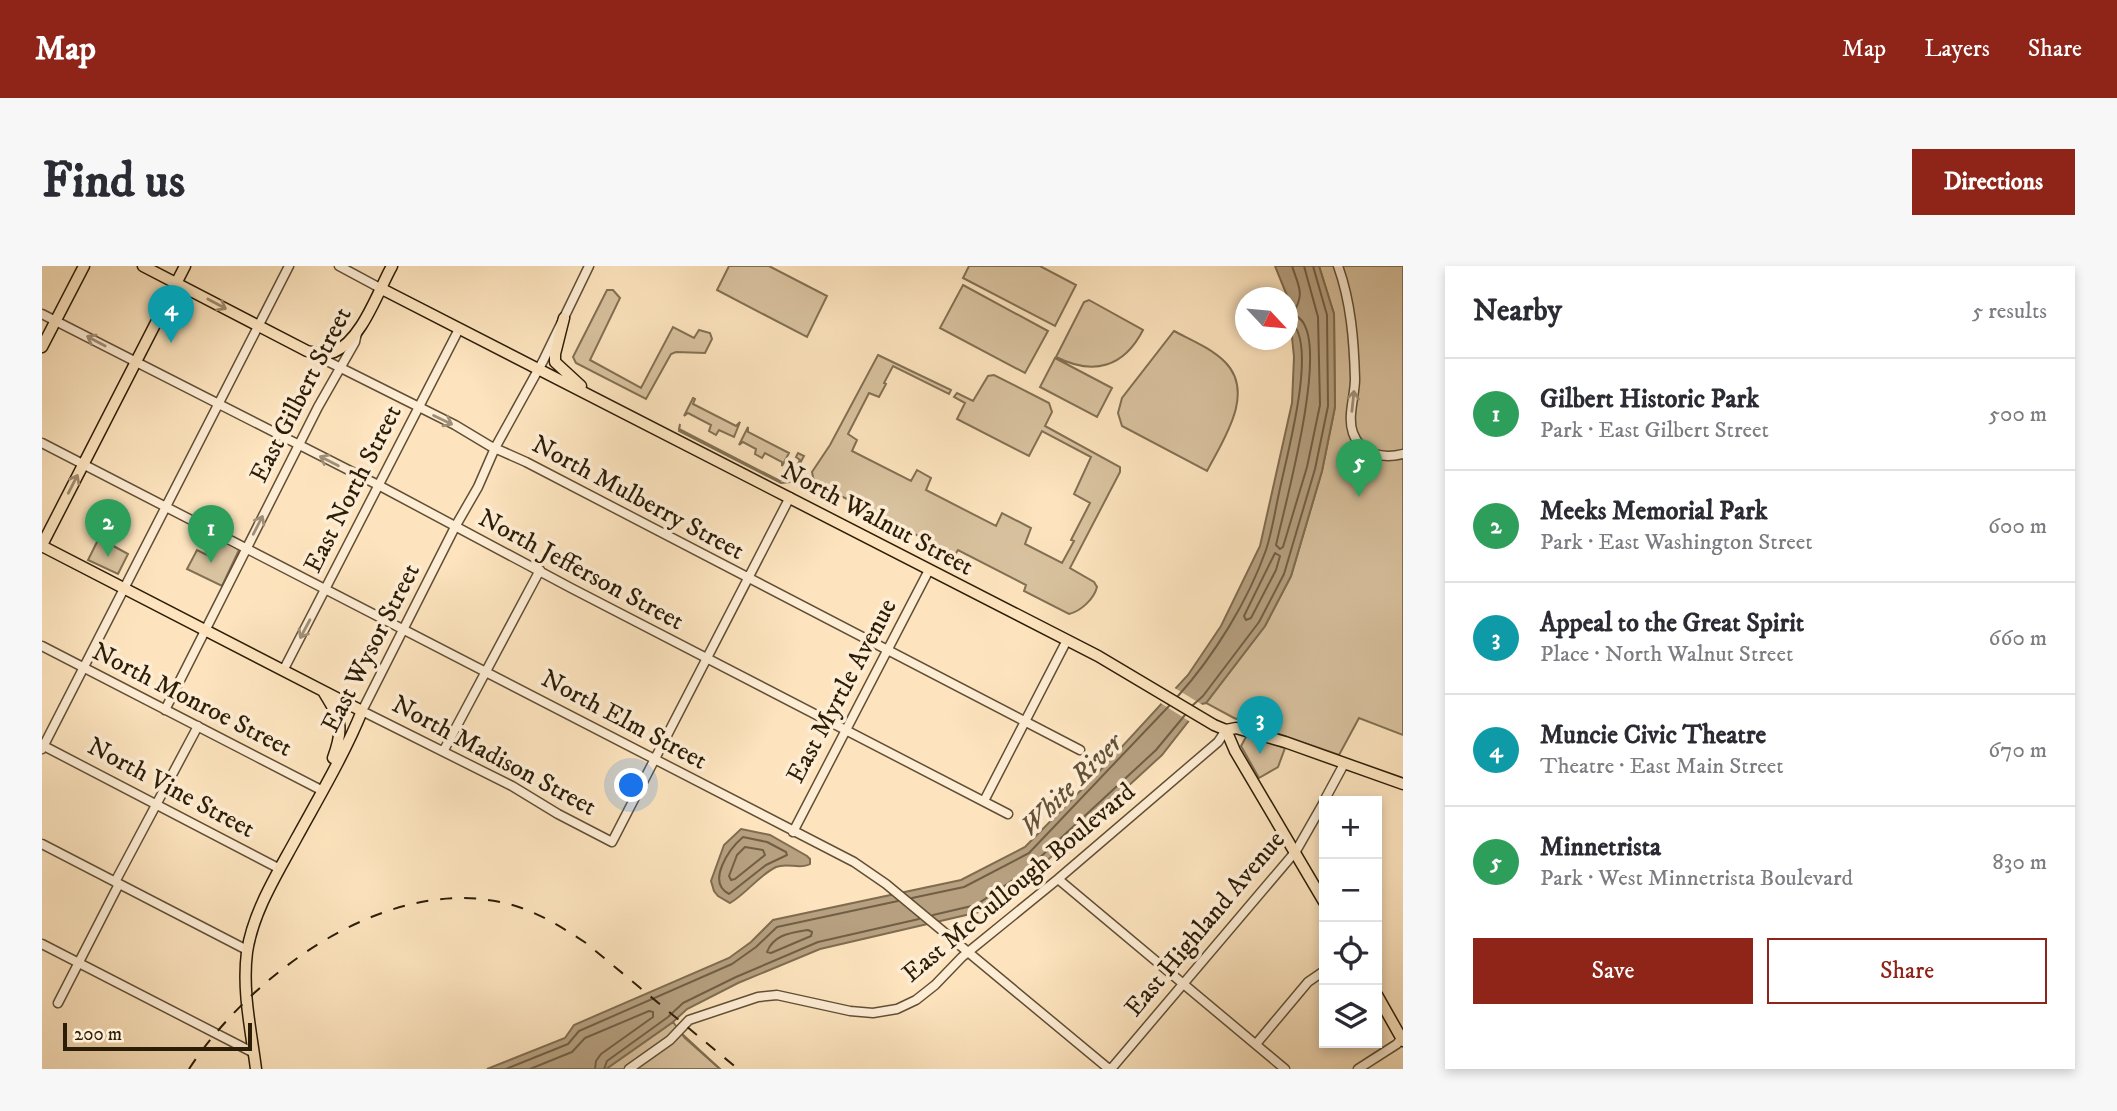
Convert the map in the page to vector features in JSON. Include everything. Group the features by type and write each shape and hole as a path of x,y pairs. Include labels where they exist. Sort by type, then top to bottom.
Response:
{"main road":[{"path":"42,347 84,266"},
{"name":"North Mulberry Street","path":"143,266 307,351"},
{"path":"42,546 185,266"},
{"name":"East Gilbert Street","path":"357,332 392,266"},
{"name":"North Walnut Street","path":"380,288 1067,640 1226,730 1236,728 1260,734 1403,784"},
{"path":"564,318 555,362 589,394"},
{"path":"307,351 324,354 334,352 357,332"},
{"name":"North Madison Street","path":"42,546 362,710"},
{"path":"322,688 337,711 340,722 339,740 328,779"},
{"name":"East Wysor Street","path":"256,1069 246,1002 247,950 260,909 323,791 362,710"},
{"path":"1226,730 1235,751 1319,893"},
{"path":"1382,1004 1402,1038"}],"street":[{"path":"43,746 289,266"},
{"name":"North Walnut Street","path":"339,266 380,288"},
{"name":"East Wysor Street","path":"362,710 478,487 495,448 539,369 589,266"},
{"path":"1338,266 1351,317 1355,380 1352,431 1358,442 1372,454 1381,457 1403,454"},
{"name":"North Jefferson Street","path":"42,314 380,486 1008,814"},
{"name":"East North Street","path":"284,669 459,328"},
{"name":"East Gilbert Street","path":"165,710 208,621 355,342 357,332"},
{"name":"North Mulberry Street","path":"307,351 1080,750"},
{"name":"North Elm Street","path":"42,443 853,862 886,884 1110,1069"},
{"path":"655,760 790,497"},
{"path":"444,750 540,570"},
{"name":"East Myrtle Avenue","path":"793,832 929,570"},
{"path":"984,802 1067,640"},
{"name":"North Monroe Street","path":"42,646 323,791"},
{"name":"North Madison Street","path":"362,710 444,750 612,842 655,760"},
{"path":"58,1003 198,726"},
{"name":"East McCullough Boulevard","path":"629,1069 670,1040 688,1020 767,995 791,997 862,1013 886,1012 907,1005 925,994 968,952 1218,742 1226,730"},
{"name":"North Vine Street","path":"43,746 280,869"},
{"name":"East Highland Avenue","path":"1327,796 1344,764"},
{"name":"East Highland Avenue","path":"1110,1069 1296,851 1319,811"},
{"path":"42,844 247,950"},
{"path":"1058,879 1285,1069"},
{"path":"42,944 254,1053"},
{"path":"1256,1044 1308,982 1319,974"},
{"path":"1358,1069 1402,1038"}],"shaded area":[{"path":"729,266 769,266 827,296 807,337 717,290"},
{"path":"969,266 1040,266 1076,285 1055,326 963,278"},
{"path":"1319,266 1403,266 1403,735 1359,718 1339,755 1234,718 1206,703 1265,626 1291,576 1322,471 1335,407 1334,314"},
{"path":"963,285 1048,331 1025,373 940,328"},
{"path":"607,290 613,290 620,298 590,360 641,388 673,327 694,338 699,330 710,333 712,339 705,353 671,354 646,399 576,363 573,357"},
{"path":"1089,300 1143,330 1135,343 1117,360 1095,367 1070,363 1056,357 1084,302"},
{"path":"1174,331 1225,362 1234,374 1238,388 1234,416 1207,471 1122,426 1118,413 1122,398"},
{"path":"878,355 951,390 949,394 893,366 879,397 869,393 848,434 857,440 852,451 911,481 917,470 931,478 926,490 996,526 1002,513 1031,528 1025,544 1062,563 1090,503 1074,494 1091,457 1042,431 1029,456 957,419 965,403 954,397 957,393 973,401 988,376 994,375 1049,403 1052,412 1045,426 1120,467 1120,472 1070,568 1094,582 1097,587 1090,600 1082,607 1069,614 1024,591 1026,585 958,550 955,555 814,482 812,472 830,445"},
{"path":"1055,358 1112,388 1097,417 1040,387"},
{"path":"693,398 693,404 736,426 740,422 734,437 719,430 716,435 709,431 711,425 688,413 684,416"},
{"path":"748,427 748,432 789,453 782,466 782,462 765,453 762,458 755,454 756,449 743,442 739,445"},
{"path":"679,429 780,481 784,477 790,479 800,460 796,457 798,453 804,456 790,482 781,483"},
{"path":"99,538 128,554 118,574 88,560"},
{"path":"221,538 239,550 222,586 187,569 197,550 211,557"},
{"path":"1246,737 1285,748 1278,767 1259,778 1241,746"},
{"path":"673,1022 685,1038 720,1069 606,1069"}],"water":[{"path":"1275,266 1319,266 1334,314 1335,407 1322,471 1291,576 1265,626 1162,755 1027,879 979,912 820,949 738,983 687,1009 673,1022 606,1069 487,1069 565,1038 574,1025 729,958 751,942 773,920 961,880 1025,847 1188,675 1221,626 1260,546 1292,403 1293,350 1298,350 1298,287 1284,287"},
{"path":"741,829 770,835 807,856 810,864 776,867 730,903 718,896 711,881 724,845"}],"pier":[{"path":"1173,687 1206,707 1192,723 1159,702"}],"waterway":[{"path":"680,1032 720,1069"}],"railway":[{"path":"189,1069 215,1034 246,1001 282,969 321,942 363,920 407,905 451,898 508,904 532,912 564,929 586,943 738,1069"}],"place":[{"name":"Muncie Civic Theatre","path":"171,343"},
{"name":"Minnetrista","path":"1359,497"},
{"name":"Meeks Memorial Park","path":"108,557"},
{"name":"Gilbert Historic Park","path":"211,563"},
{"name":"Appeal to the Great Spirit","path":"1260,754"}],"water label":[{"name":"White River","path":"1071,785"}]}
